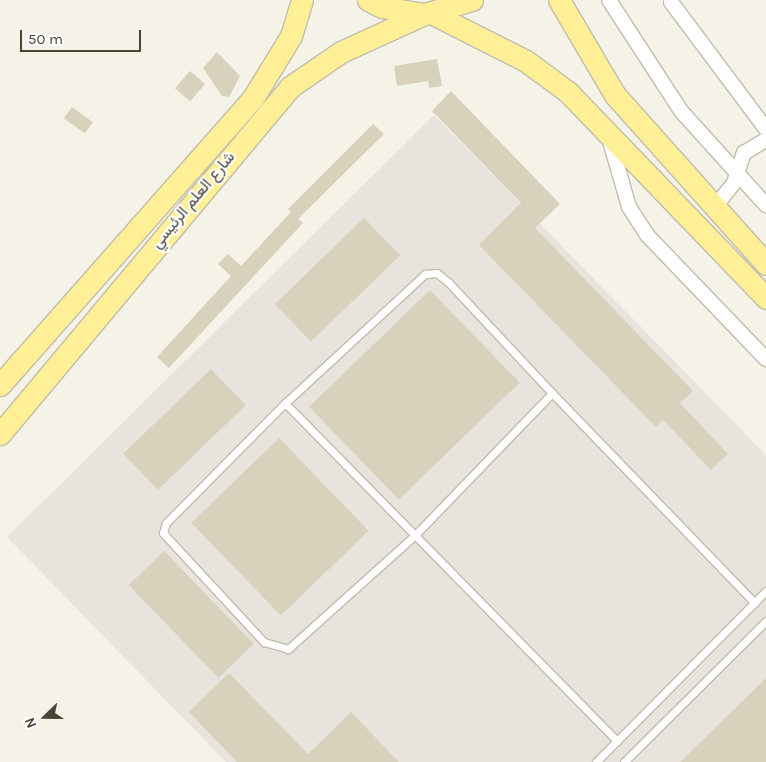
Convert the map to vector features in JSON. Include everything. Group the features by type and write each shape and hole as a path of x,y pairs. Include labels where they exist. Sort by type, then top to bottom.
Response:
{"main road":[{"name":"شارع العلم الرئيسي","path":"0,434 261,103 291,36 302,0"},
{"path":"368,0 390,10 428,14 526,61 606,128 766,298"},
{"name":"شارع العلم الرئيسي","path":"0,385 261,103 314,68 366,38 428,14 472,0"},
{"path":"559,0 615,95 713,209 766,264"}],"street":[{"path":"609,0 681,111 766,205"},
{"path":"671,2 766,129"},
{"path":"606,128 629,207 647,235 766,359"},
{"path":"713,209 737,175 744,153 766,140"}],"lane":[{"path":"552,393 416,534 288,650 264,642 163,533 166,523 285,403 415,279 437,273 755,603"},
{"path":"285,403 416,534 617,741"},
{"path":"596,762 766,591"},
{"path":"624,762 766,621"}],"shaded area":[{"path":"434,115 766,455 766,762 226,762 7,537"}],"building":[{"path":"217,52 240,76 229,97 222,96 203,68"},
{"path":"437,59 442,86 429,88 428,81 397,86 394,66"},
{"path":"190,71 205,84 190,101 175,88"},
{"path":"451,91 560,204 535,228 693,391 680,403 728,454 711,470 663,420 656,427 479,245 521,203 432,111"},
{"path":"72,107 93,122 85,134 64,118"},
{"path":"373,124 384,134 298,219 303,223 169,368 157,357 231,276 218,264 228,254 241,266 291,212 288,209"},
{"path":"364,218 400,255 311,342 275,304"},
{"path":"430,290 520,383 399,499 309,407"},
{"path":"211,369 246,405 158,490 123,454"},
{"path":"279,438 369,531 281,616 191,523"},
{"path":"164,551 254,644 218,678 129,585"},
{"path":"229,673 308,754 351,712 399,762 237,762 189,712"},
{"path":"766,678 766,762 680,762 719,724"}]}
